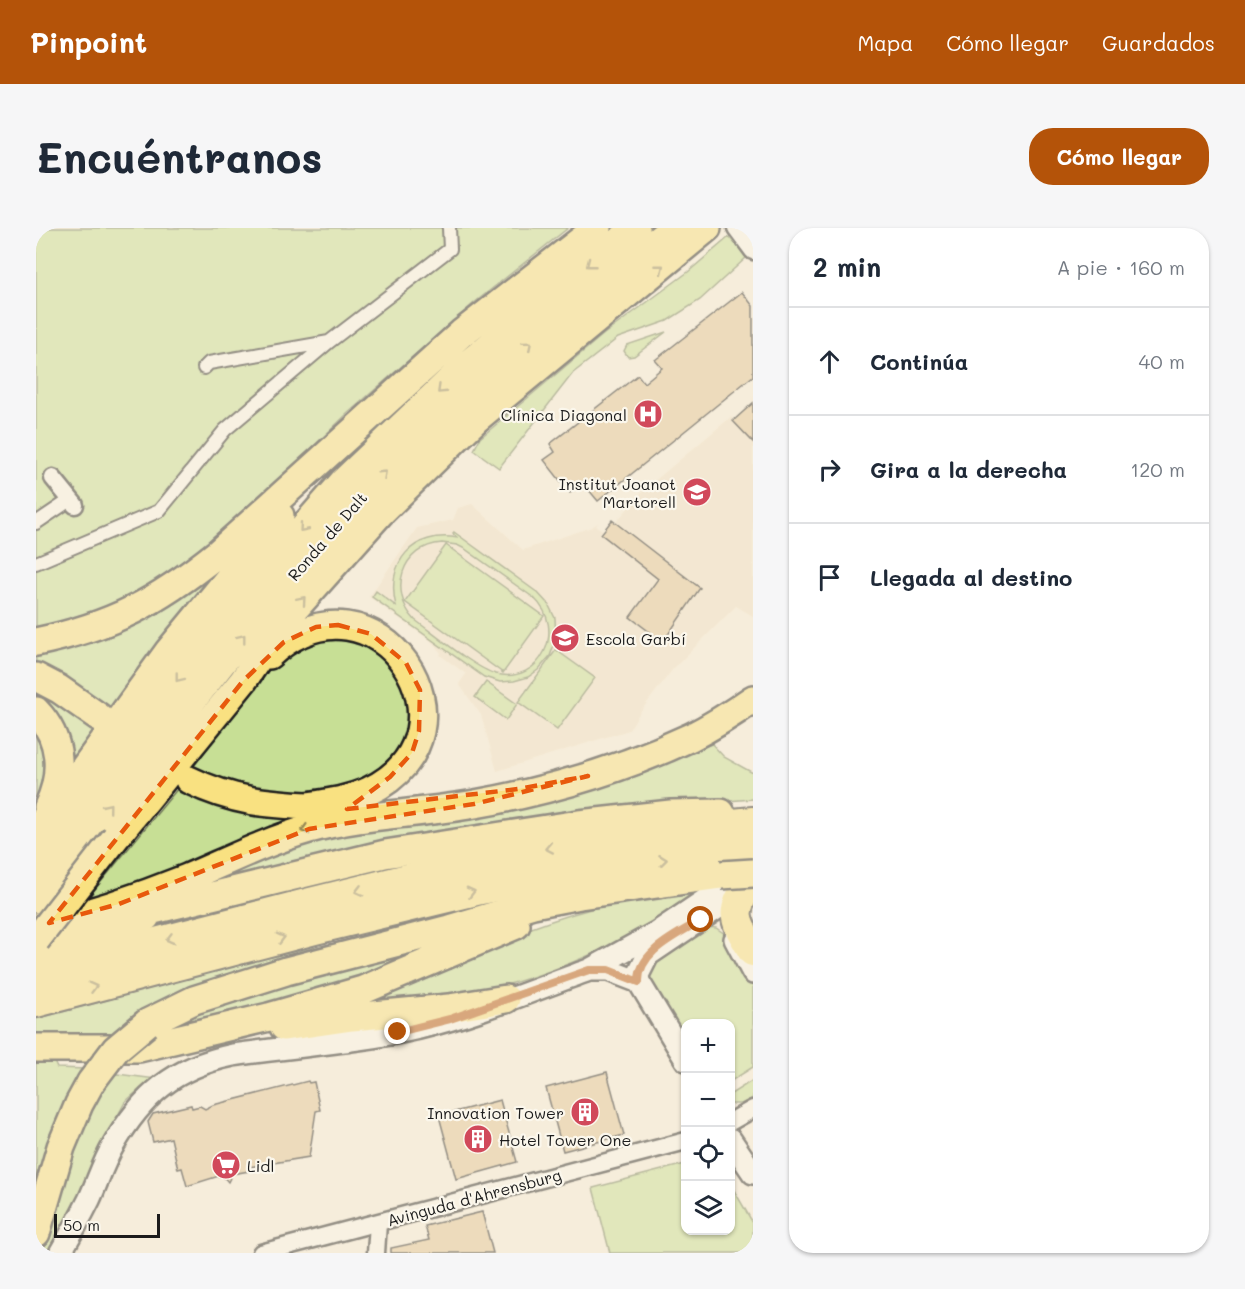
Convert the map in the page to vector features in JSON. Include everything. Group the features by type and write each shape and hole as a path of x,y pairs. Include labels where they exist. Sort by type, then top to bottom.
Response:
{"highway":[{"name":"Ronda de Dalt","path":"37,863 249,590 343,483 463,368 636,228"},
{"name":"Ronda de Dalt","path":"36,899 269,603 362,494 478,386 674,228"},
{"path":"36,939 243,681 282,623 380,513 476,419 707,228"},
{"path":"36,642 105,623 142,606 179,584 218,553 462,333 590,232"},
{"path":"36,828 64,796 170,651 234,571 347,438"},
{"path":"243,681 284,642 316,627 338,625 358,629 377,638 397,652 413,675 420,690 419,731 412,753 400,768 381,785 358,796 308,806"},
{"path":"36,677 59,689 99,717"},
{"path":"36,927 119,904 264,844 309,829 371,816 474,804 588,776 691,737 753,699"},
{"path":"36,711 50,728 58,760 55,788 36,828"},
{"path":"189,780 218,792 253,802 359,807 420,802 518,789 588,776"},
{"path":"36,939 385,854 579,824 672,814 753,812"},
{"path":"36,974 485,860 663,831 753,822"},
{"path":"36,1002 315,929 482,889 600,867 753,851"},
{"path":"36,1233 61,1147 91,1082 116,1049 143,1035 194,1000 286,971 449,929 533,904 652,885 740,881 736,916 743,943"},
{"path":"36,1048 269,1017 363,990 503,930 652,885"},
{"path":"36,948 219,896"},
{"path":"143,1035 195,1044 289,1026 352,1017 425,1011 506,999"}],"street":[{"path":"36,563 159,511 225,430 329,342 450,249 449,228"},
{"path":"735,228 753,251"},
{"path":"204,368 209,363 329,342"},
{"path":"36,523 72,502 53,478"},
{"path":"681,1052 639,982 638,975 648,956 701,920 740,881"},
{"path":"60,1253 89,1200 112,1146 154,1091 191,1068 233,1055 420,1028 506,999 589,970 656,933 740,881"},
{"path":"701,920 712,920 723,925 743,943 753,973"},
{"path":"589,970 608,970 639,982"},
{"path":"753,1109 738,1131 753,1173"},
{"name":"Avinguda d'Ahrensburg","path":"261,1253 681,1142"},
{"path":"376,1253 378,1223"}],"highlighted area":[{"path":"338,625 371,634 406,663 420,690 419,731 412,753 390,777 347,809 518,789 588,776 474,804 309,829 119,904 49,923 243,681 284,642 316,627"}],"shaded area":[{"name":"Escola Garbí","path":"753,397 753,616 736,606 673,669 629,730 497,771 481,715 459,684 466,674 440,655 441,653 431,641 369,597 417,528 453,520 458,508 472,504 523,550 598,523 596,526 604,531 612,520 616,522 645,489 731,417 736,421 752,408"}],"green space":[{"path":"36,228 568,228 474,303 347,414 188,563 131,601 36,632"},
{"path":"729,237 747,257 700,300 667,321 618,338 573,373 499,468 474,450 480,438 604,334 688,272"},
{"path":"666,332 634,356 628,357 624,351 627,345"},
{"path":"454,532 538,593 548,604 555,618 556,639 550,656 538,670 528,677 500,682 484,677 372,597 376,591 396,606 395,576 399,563 406,553 428,539 458,538 453,534","holes":["442,543 457,545 534,598 544,611 548,624 548,639 544,652 526,671 512,675 488,671 466,658 415,620 407,609 402,597 401,584 408,561 428,546"]},
{"path":"446,545 544,616 503,673 405,602"},
{"path":"223,559 108,714 36,664 36,648"},
{"path":"337,634 382,649 414,704 401,753 364,782 304,795 246,790 191,770 277,656"},
{"path":"556,650 595,678 557,730 518,702"},
{"path":"486,682 517,704 506,720 475,697"},
{"path":"36,689 99,728 69,770 36,698"},
{"path":"36,731 44,747 46,765 43,783 36,800"},
{"path":"712,744 724,757 753,773 753,799 578,812 424,833 218,882 216,871 298,839 668,759"},
{"path":"183,782 317,813 82,905"},
{"path":"702,889 638,931 569,964 534,977 459,996 421,1002 357,1002 474,951 563,917 621,902"},
{"path":"707,927 716,928 725,934 753,985 753,1067 735,1078 735,1019 681,1019 681,1032 647,974 647,968"},
{"path":"486,928 428,957 298,999 163,1026 195,1009"},
{"path":"326,945 326,948 115,1034 80,1037 36,1036 36,1019 256,960"},
{"path":"36,1061 54,1062 57,1068 85,1069 36,1201"},
{"path":"117,1074 156,1079 142,1087 125,1102 107,1136 54,1253 42,1253 79,1134 107,1077"},
{"path":"753,1080 753,1098 741,1104 735,1104 735,1091"},
{"path":"681,1165 681,1235 735,1235 735,1192 753,1223 753,1253 610,1253 593,1188"}],"building":[{"name":"Clínica Diagonal","path":"742,292 753,306 753,376 598,501 583,483 570,493 544,460 555,452 550,444 638,375 644,383 662,368 655,360"},
{"path":"753,403 753,442 733,421"},
{"path":"612,520 700,588 663,642 630,617 658,579 601,534"},
{"name":"Innovation Tower","path":"607,1072 624,1135 563,1151 546,1088"},
{"path":"308,1081 309,1083 314,1082 320,1110 316,1111 309,1157 249,1167 249,1171 232,1174 228,1182 222,1175 187,1186 182,1168 178,1169 171,1138 153,1142 148,1122 153,1114 191,1105 192,1108 200,1106 205,1109"},
{"name":"Hotel Tower One","path":"500,1100 517,1162 456,1179 439,1116"},
{"path":"482,1212 493,1253 391,1253 391,1248 429,1240 425,1226"}],"place":[{"name":"Clínica Diagonal","path":"648,414"},
{"name":"Institut Joanot Martorell","path":"697,492"},
{"name":"Escola Garbí","path":"565,638"},
{"name":"Innovation Tower","path":"585,1112"},
{"name":"Hotel Tower One","path":"478,1139"},
{"name":"Lidl","path":"226,1165"}],"route":[{"path":"398,1032 450,1019 589,970 608,970 639,982 638,975 648,956 701,920"}]}
